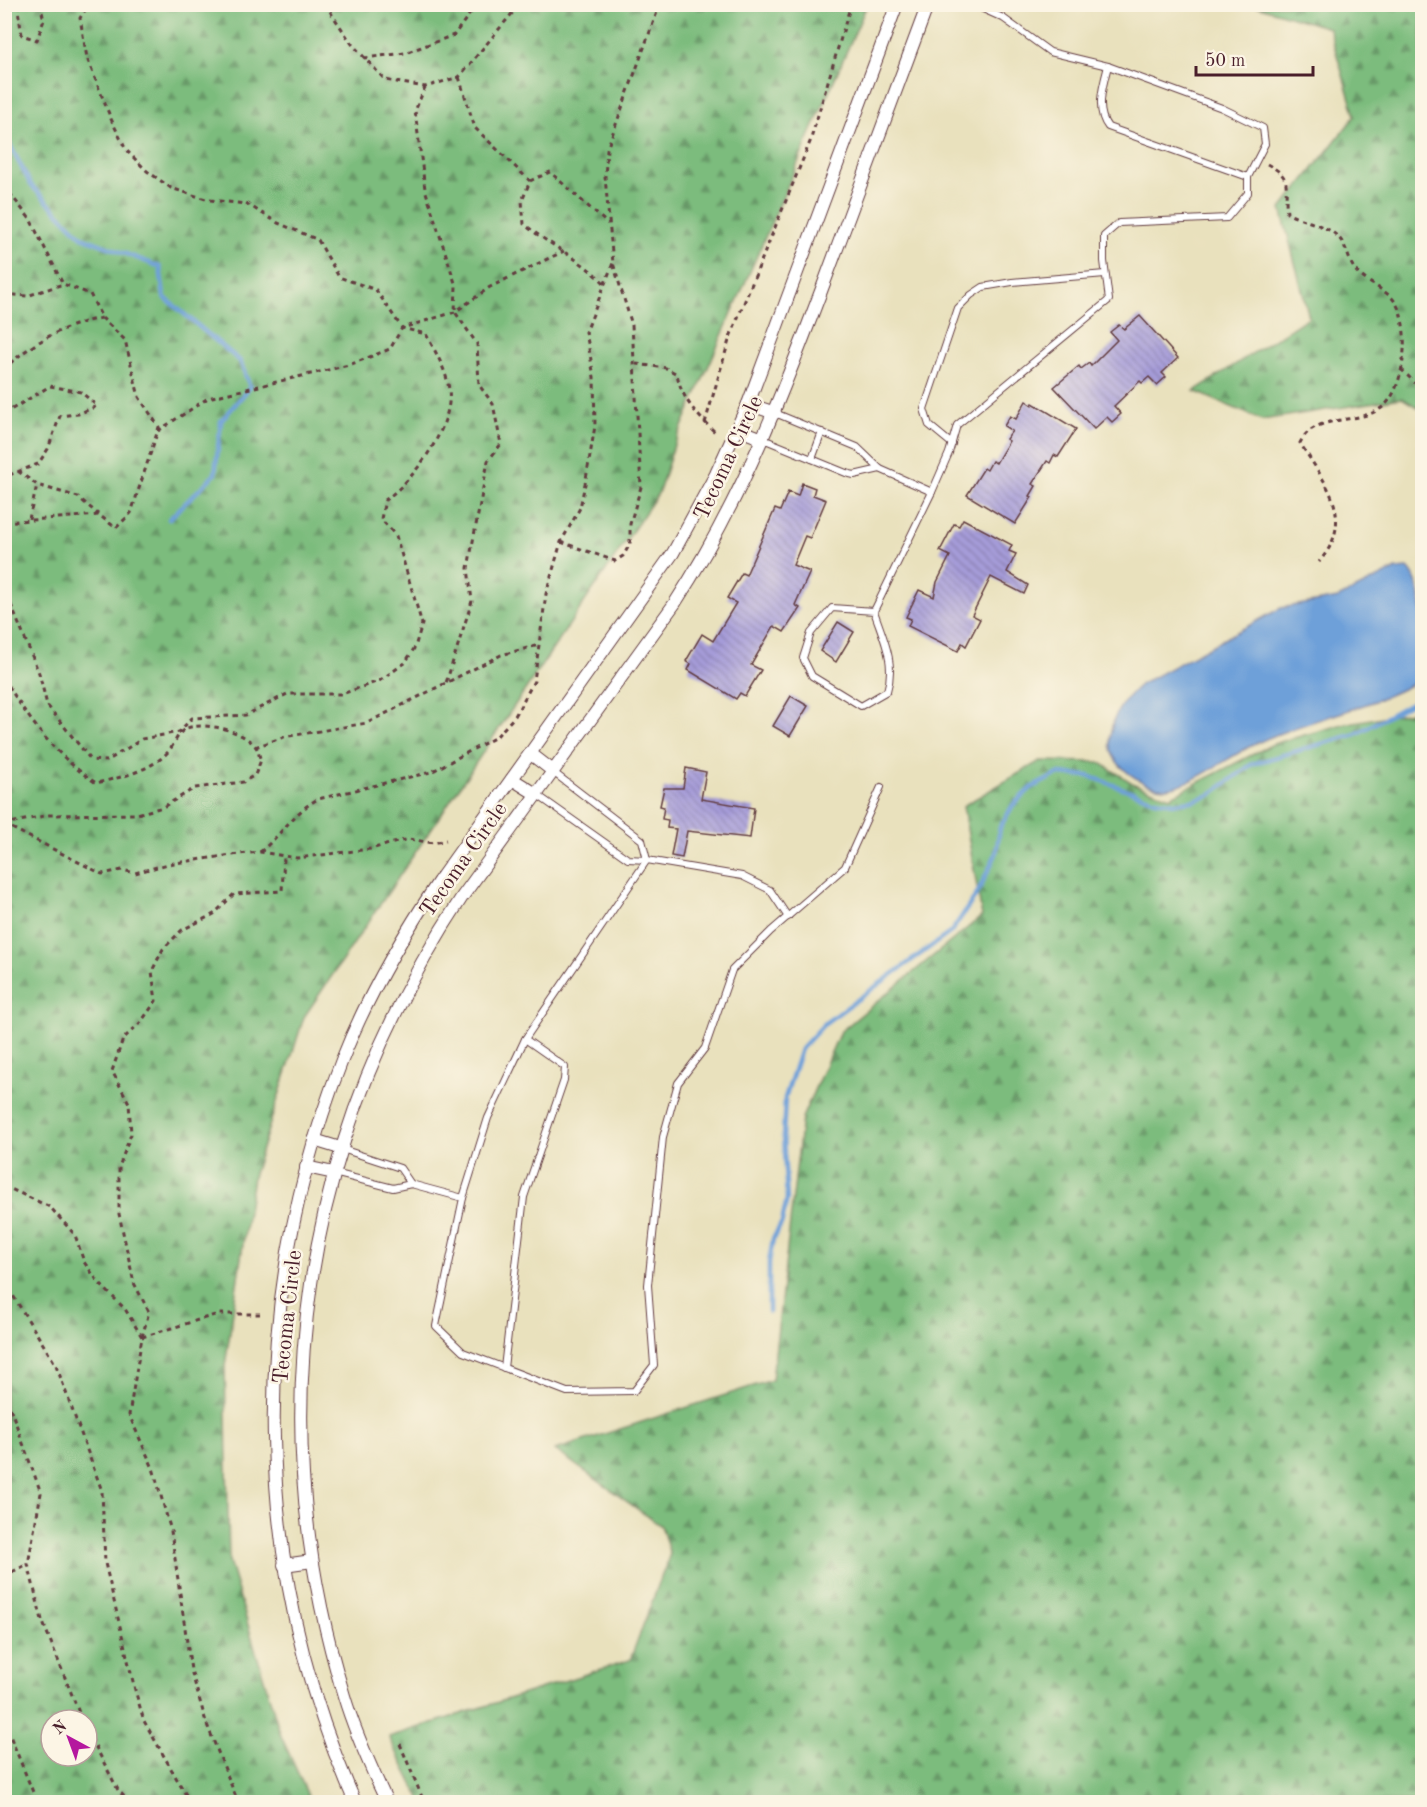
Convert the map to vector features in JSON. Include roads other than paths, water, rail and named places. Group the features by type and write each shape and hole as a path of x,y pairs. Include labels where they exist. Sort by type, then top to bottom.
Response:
{"street":[{"name":"Tecoma Circle","path":"355,1803 311,1686 284,1565 273,1457 275,1349 287,1254 314,1140 342,1059 383,971 439,880 673,552 716,474 748,404 897,4"},
{"name":"Tecoma Circle","path":"387,1803 345,1699 322,1616 312,1561 301,1443 301,1387 312,1272 340,1148 378,1050 430,946 536,794 675,603 706,555 734,503 775,413 928,4"},
{"path":"748,404 775,413"},
{"path":"736,429 763,439"},
{"path":"531,754 553,771"},
{"path":"512,779 536,794"},
{"path":"314,1140 340,1148"},
{"path":"306,1167 334,1173"},
{"path":"284,1565 312,1561"}],"lane":[{"path":"874,611 832,608 812,633 803,658 812,676 861,706 887,691 892,675 890,659 874,611 932,492 952,444 957,425 1109,300 1105,274 1104,236 1119,223 1227,218 1248,193 1248,177 1265,144 1263,128 1222,108 1108,66 1050,52 1003,18 972,4"},
{"path":"1108,66 1101,106 1103,120 1108,127 1248,177"},
{"path":"952,444 929,425 924,409 958,308 983,287 1011,282 1105,274"},
{"path":"775,413 857,447 880,469 932,492"},
{"path":"812,459 822,432"},
{"path":"763,439 854,475 880,469"},
{"path":"553,771 642,840 647,860 525,1039 488,1118 462,1198 436,1326 463,1352 567,1392 634,1391 654,1365 648,1285 663,1137 678,1083 705,1048 732,970 845,867 881,787"},
{"path":"536,794 628,859 647,860 742,876 770,890 788,917"},
{"path":"504,1368 525,1197 564,1080 565,1067 525,1039"},
{"path":"340,1148 400,1168 411,1184"},
{"path":"334,1173 393,1188 411,1184 462,1198"}],"water":[{"path":"1408,568 1414,576 1421,603 1422,676 1420,680 1378,700 1251,746 1197,778 1174,787 1156,787 1147,784 1129,774 1116,759 1111,751 1112,725 1123,703 1141,684 1281,608 1338,598 1396,569"}],"waterway":[{"path":"4,134 31,185 82,237 160,267 164,297 240,361 250,387 221,421 215,474 169,519"},
{"path":"769,1312 769,1262 773,1239 782,1222 787,1199 783,1137 785,1098 801,1049 825,1023 951,932 977,894 996,854 1000,827 1013,805 1031,788 1058,774 1089,776 1155,800 1174,803 1192,801 1210,795 1252,764 1356,734 1422,697"}]}
